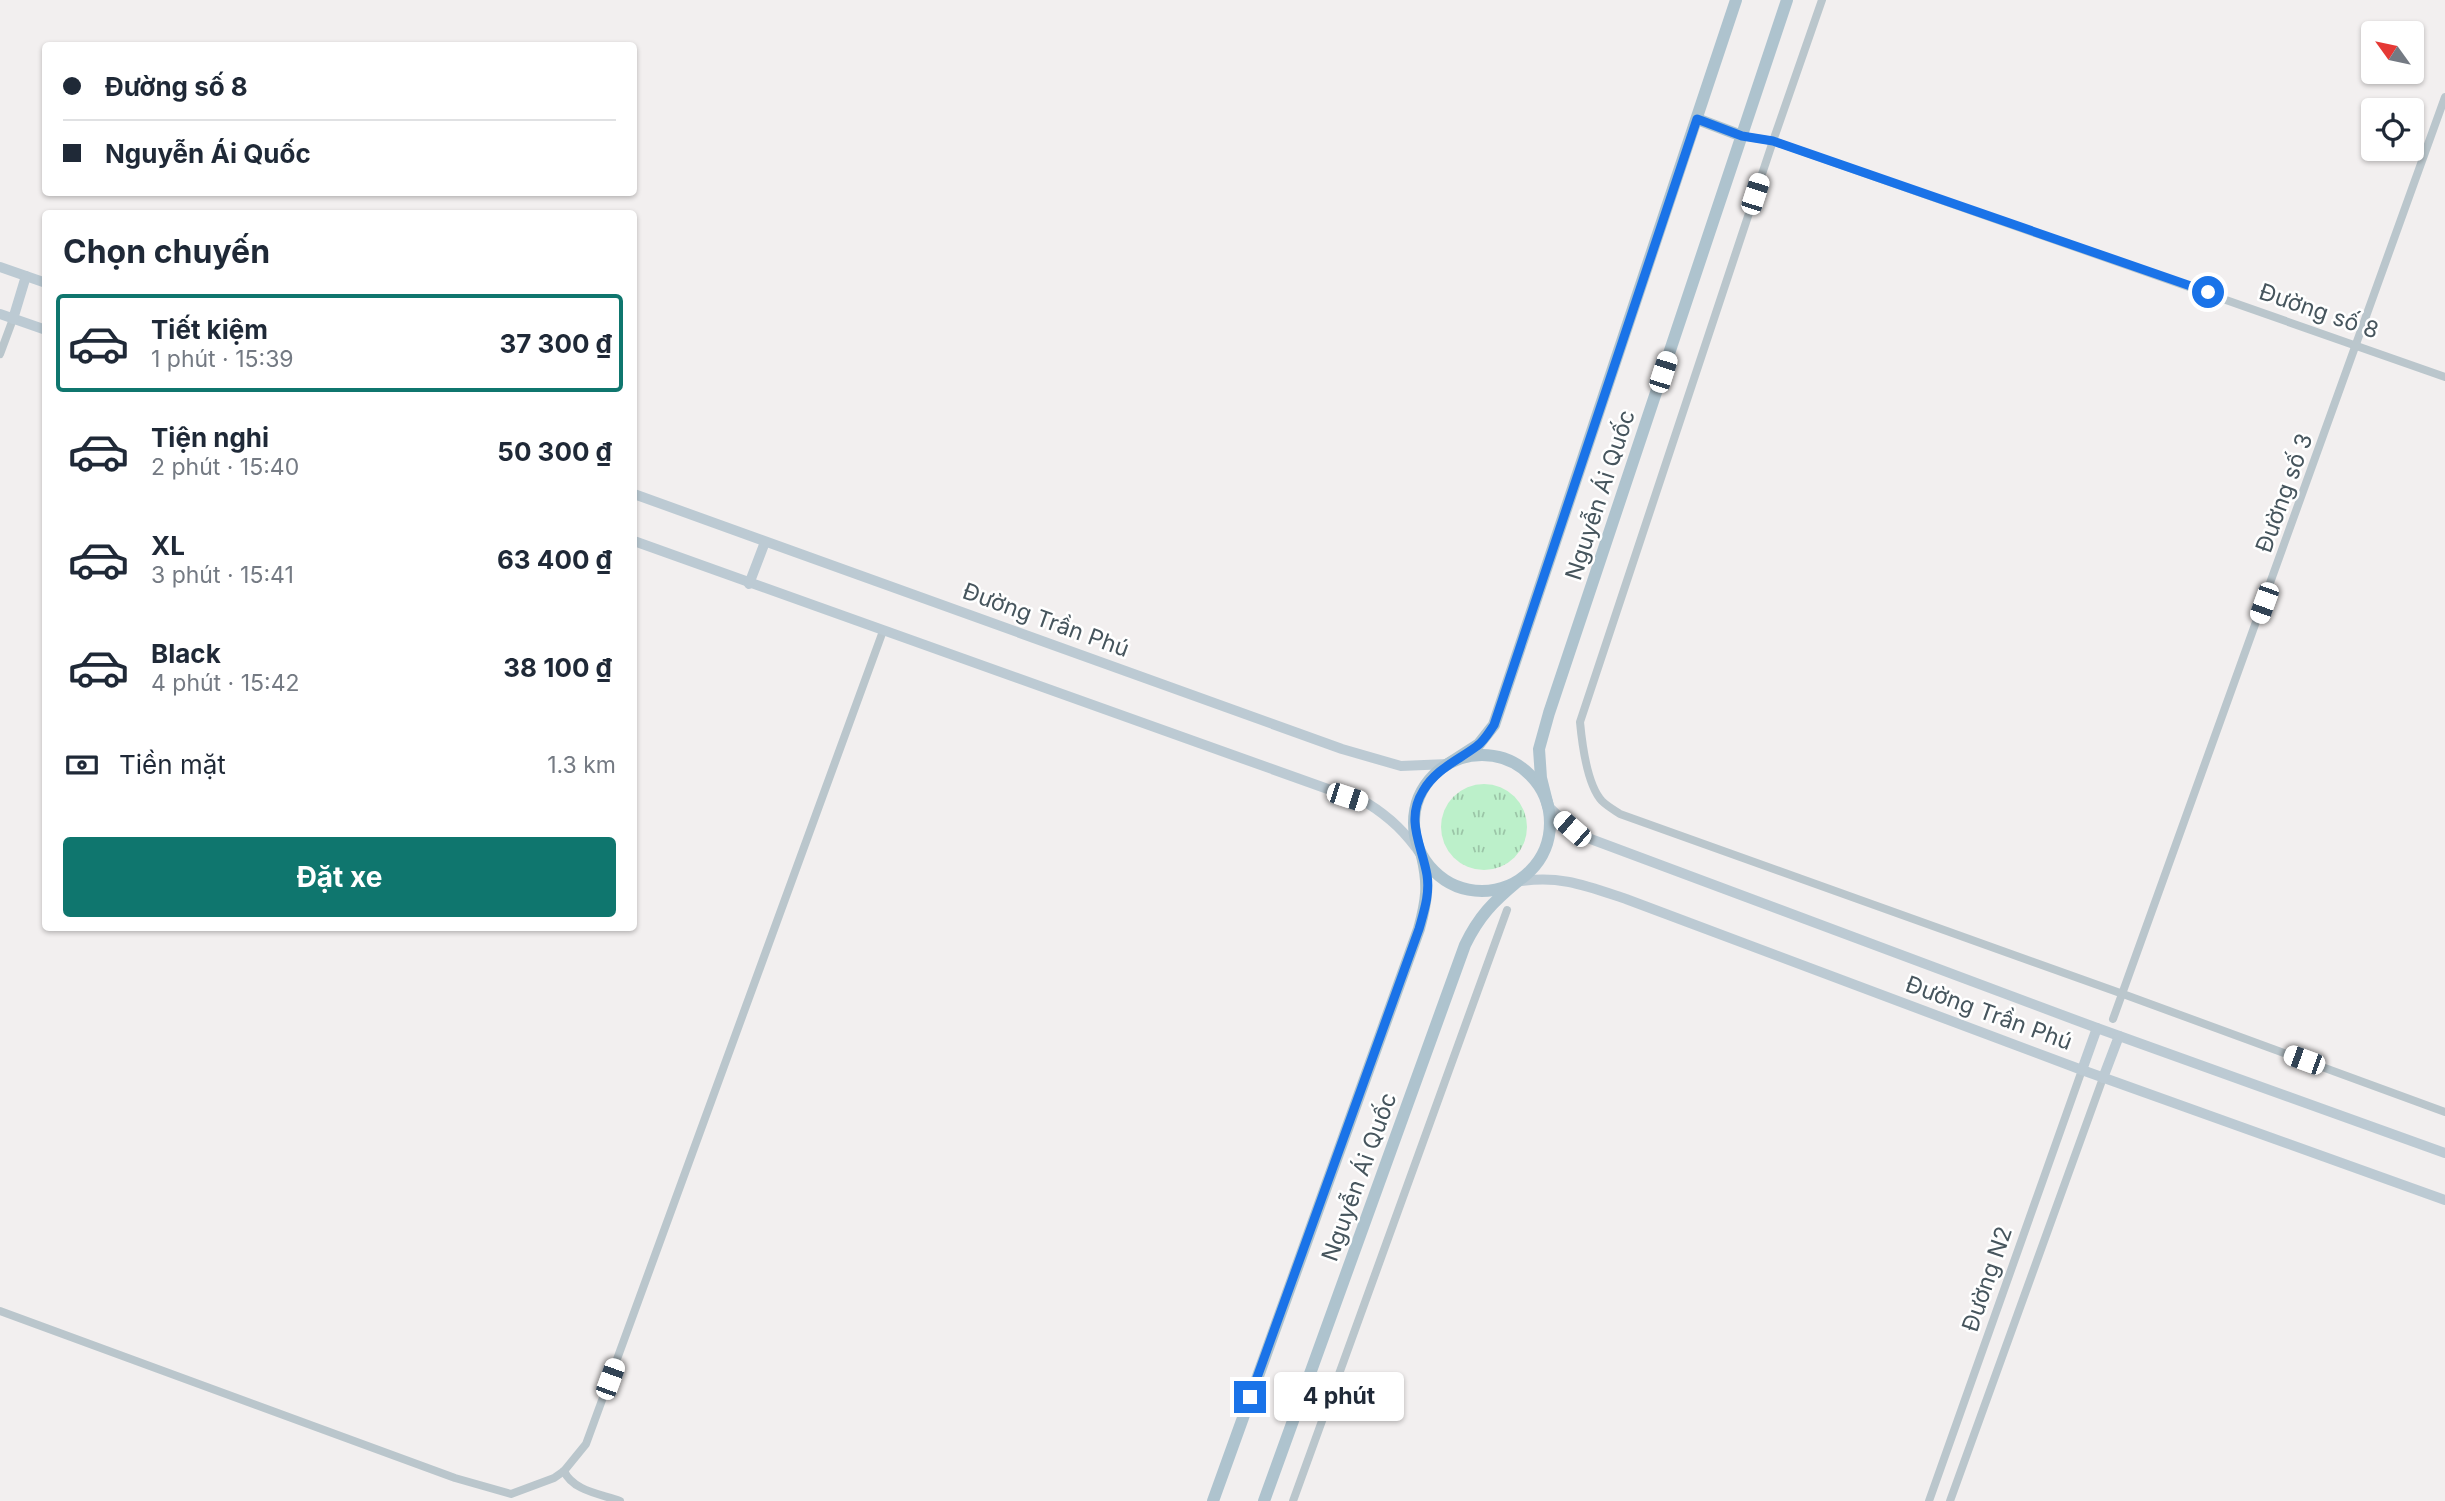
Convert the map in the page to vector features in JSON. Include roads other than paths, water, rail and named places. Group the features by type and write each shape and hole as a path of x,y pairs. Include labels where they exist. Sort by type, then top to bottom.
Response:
{"main road":[{"name":"Nguyễn Ái Quốc","path":"1448,764 1479,744 1494,725 1737,0"},
{"name":"Nguyễn Ái Quốc","path":"1548,806 1541,778 1539,749 1787,0"},
{"path":"1697,119 1742,136"},
{"path":"0,267 42,282"},
{"path":"13,319 26,276"},
{"path":"0,314 42,329"},
{"name":"Đường Trần Phú","path":"637,495 1374,759 1401,766 1448,764"},
{"path":"637,542 1367,803 1389,817 1404,831 1422,856 1436,873 1454,885 1475,891 1496,890 1517,882 1534,867 1545,849 1550,828 1548,806 1540,787 1526,771 1508,760 1488,755 1468,757 1448,764 1432,777 1420,794 1415,814 1415,835 1422,856"},
{"path":"749,584 765,542"},
{"name":"Đường Trần Phú","path":"1548,806 1572,829 1588,838 2097,1028 2445,1153"},
{"name":"Nguyễn Ái Quốc","path":"1213,1501 1419,929 1427,900 1427,877 1422,856"},
{"name":"Đường Trần Phú","path":"1517,882 1553,878 1606,893 2103,1078 2445,1200"},
{"name":"Nguyễn Ái Quốc","path":"1264,1501 1465,945 1483,913 1517,882"},
{"path":"2082,1070 2097,1028"},
{"path":"2103,1078 2119,1036"}],"street":[{"path":"1822,0 1580,722 1582,746 1601,800 1620,814 2445,1112"},
{"name":"Đường số 3","path":"2113,1019 2445,97"},
{"name":"Đường số 8","path":"1742,136 1773,141 2445,377"},
{"path":"0,354 13,319"},
{"path":"0,1311 510,1498 564,1471 586,1444 883,632"},
{"path":"1293,1501 1507,910"},
{"path":"2097,1028 2113,1019 2119,1036"},
{"name":"Đường N2","path":"1928,1501 2082,1070"},
{"name":"Đường N2","path":"1950,1501 2103,1078"},
{"path":"564,1471 577,1487 620,1501"}]}
